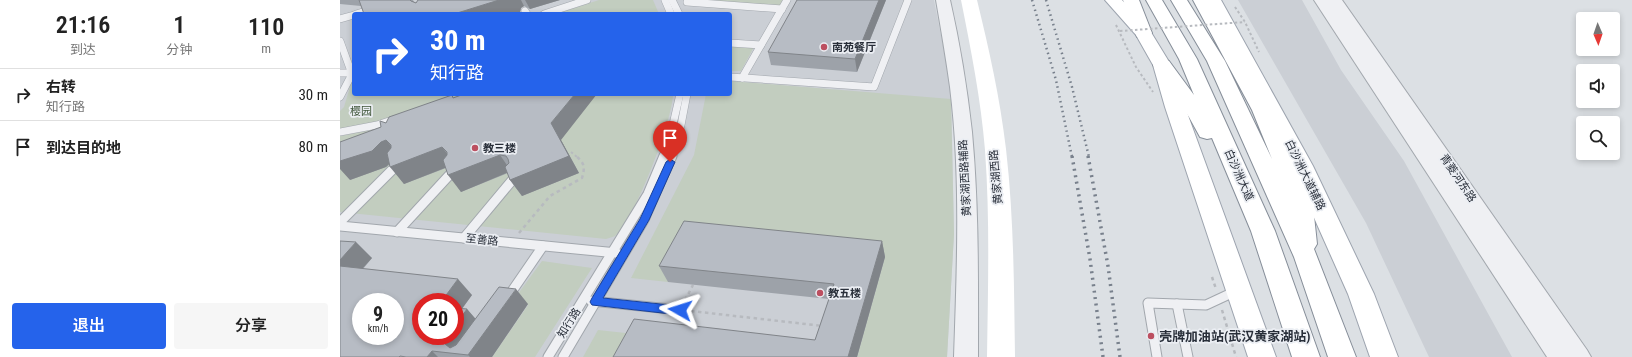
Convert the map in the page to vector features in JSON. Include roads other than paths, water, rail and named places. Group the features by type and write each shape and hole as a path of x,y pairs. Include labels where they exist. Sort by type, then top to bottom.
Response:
{"main road":[{"name":"黄家湖西路","path":"961,0 976,81 983,139 988,209 992,310 990,357"},
{"name":"黄家湖西路","path":"968,0 988,98 997,170 1000,230 1001,357"},
{"name":"白沙洲大道","path":"1154,0 1188,59 1263,231 1306,357"},
{"path":"1179,0 1216,61 1306,257 1342,357"},
{"path":"1201,0 1262,110 1302,206"},
{"name":"白沙洲大道辅路","path":"1205,0 1223,8 1302,166 1361,294 1384,357"},
{"path":"1132,2 1143,33 1162,65 1198,115 1220,158 1247,194"},
{"path":"1113,10 1143,33"},
{"path":"1162,65 1262,357"},
{"path":"1289,141 1302,206 1306,257"}],"street":[{"name":"黄家湖西路辅路","path":"943,0 958,89 964,149 968,271 966,357"},
{"name":"青菱河东路","path":"1321,0 1560,357"},
{"name":"青菱河东路","path":"1335,0 1530,283 1579,357"}],"lane":[{"path":"550,12 587,0"},
{"path":"665,0 670,12"},
{"path":"672,0 678,12"},
{"path":"742,78 788,0"},
{"path":"732,77 874,87 908,0"},
{"path":"687,2 782,9"},
{"path":"363,12 382,7"},
{"path":"340,19 352,15"},
{"path":"340,41 352,71"},
{"path":"732,42 761,45"},
{"path":"340,73 352,74"},
{"path":"340,98 352,76"},
{"name":"知行路","path":"548,357 648,194 668,146 680,96"},
{"name":"知行路","path":"563,357 644,220 670,162 681,125 687,96"},
{"path":"340,132 376,125 395,119 395,130"},
{"path":"340,222 399,163"},
{"path":"397,232 454,170"},
{"path":"464,238 514,178"},
{"name":"至善路","path":"340,226 624,253"},
{"path":"503,305 543,246"},
{"path":"1157,357 1148,303 1206,305 1239,290"},
{"path":"583,300 680,310"},
{"path":"1177,304 1188,357"}],"railway":[{"path":"1032,0 1056,80 1072,157"},
{"path":"1046,0 1072,87 1089,157"},
{"path":"1072,156 1090,259 1103,357"},
{"path":"1088,156 1108,266 1120,357"}],"place":[{"name":"南苑餐厅","path":"824,47"},
{"name":"教三楼","path":"475,148"},
{"name":"教五楼","path":"820,293"},
{"name":"壳牌加油站(武汉黄家湖站)","path":"1151,336"}],"park label":[{"name":"樱园","path":"361,111"}]}
